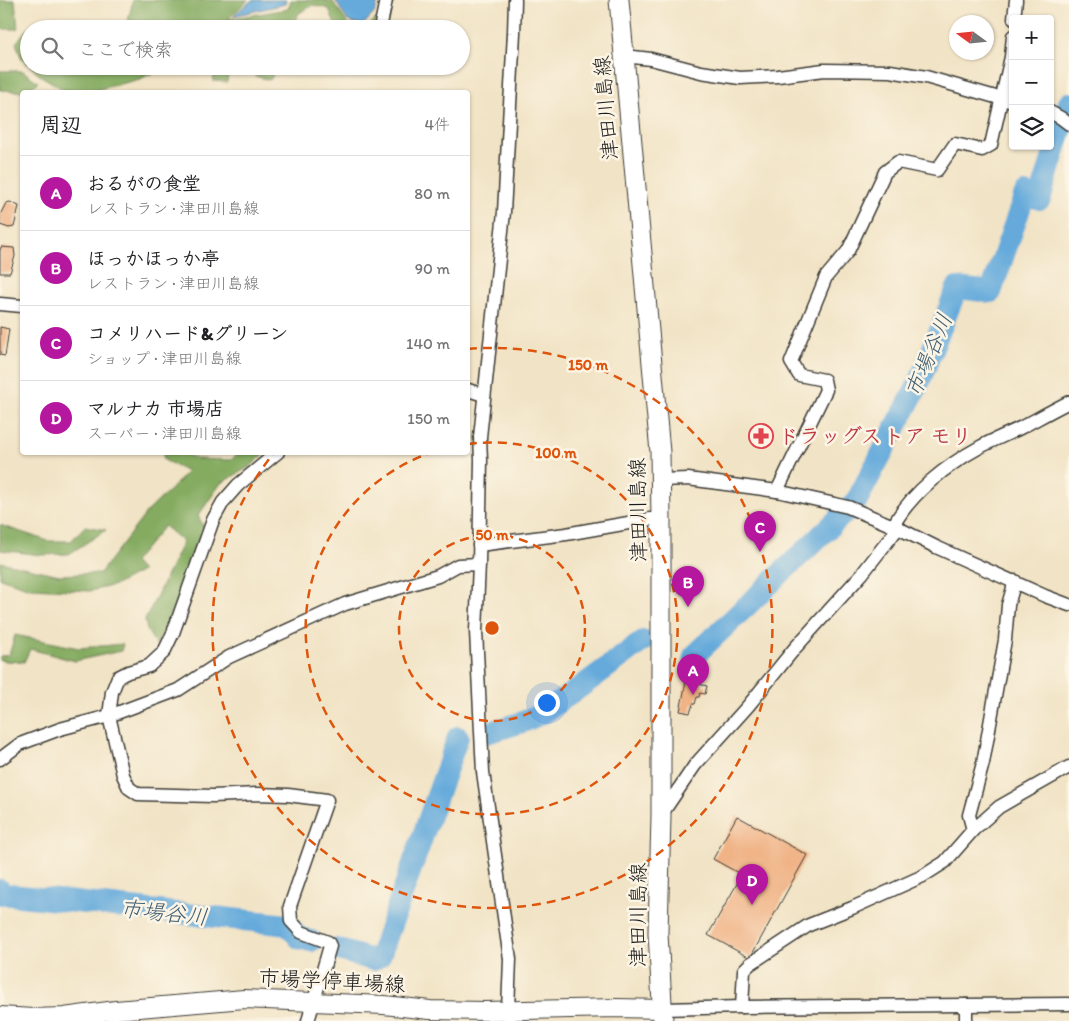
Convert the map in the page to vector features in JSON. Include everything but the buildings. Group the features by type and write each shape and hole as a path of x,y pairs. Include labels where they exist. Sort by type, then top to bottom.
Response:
{"main road":[{"name":"津田川島線","path":"619,0 660,452 661,816 658,933 663,1015"},
{"name":"市場学停車場線","path":"0,1016 64,1017 116,1010 244,999 384,1005 430,1010 484,1011 509,1016 616,1008 663,1015"}],"street":[{"path":"382,20 386,0"},
{"path":"509,1016 510,959 483,772 476,631 479,564 480,437 504,212 514,33 514,0"},
{"path":"1014,15 1016,0"},
{"path":"624,56 651,59 701,72 740,78 778,76 824,70 890,71 926,76 1007,100"},
{"path":"777,491 826,390 824,380 799,374 792,362 826,276 848,251 885,172 898,162 937,170 955,144 982,150 991,145 1007,100 1011,60"},
{"path":"0,304 20,306"},
{"path":"470,391 484,395"},
{"path":"661,816 696,765 748,706 794,648 862,574 896,527 907,504 947,468 980,447 1021,428 1069,402"},
{"path":"274,455 238,485 223,502 213,520 173,633 164,652 149,666 128,672 118,678 112,692 109,716 123,776 129,788 138,794 214,796 257,794 288,795 327,800 290,906 291,921 301,932 328,942 330,946 308,1021"},
{"path":"660,480 688,479 777,491 850,508 1069,605"},
{"path":"479,546 566,534 651,519 661,520"},
{"path":"0,759 20,744 60,729 109,716 178,690 229,657 345,604 438,576 458,565 479,564"},
{"path":"973,830 969,815 983,764 1005,640 1008,604 1014,581"},
{"path":"742,1007 744,970 750,964 809,926 923,876 945,862 973,830 999,807 1069,766"},
{"path":"663,1015 742,1007 1069,1004"},
{"path":"966,1005 966,1021"}],"green space":[{"path":"0,0 15,0 18,29 0,29"},
{"path":"133,0 248,0 228,19 288,9 291,0 323,0 333,2 345,20 333,20 329,9 314,5 299,13 296,20 128,20"},
{"path":"51,17 67,20 45,20"},
{"path":"20,38 20,54 16,43"},
{"path":"0,71 20,71 20,75 28,75 38,82 30,90 0,90"},
{"path":"40,75 149,75 96,90 64,90"},
{"path":"214,75 228,75 227,82 213,81"},
{"path":"255,75 273,75 270,80"},
{"path":"163,455 187,455 198,459 231,460 236,455 263,455 251,466 221,483 198,516 204,527 194,562 156,645 147,630 145,620 183,542 164,526 134,562 142,571 116,585 90,591 30,588 0,578 0,562 60,575 100,573 147,512 187,471 164,460"},
{"path":"0,525 48,541 71,541 85,526 106,530 69,554 41,555 0,550"},
{"path":"15,635 79,648 123,644 121,651 75,661 30,649 24,662 0,660 0,656 9,655"}],"water":[{"path":"252,0 286,0 285,4 233,16"},
{"path":"335,0 379,0 375,12 368,20 347,20"}],"waterway":[{"name":"市場谷川","path":"694,656 856,502 918,385 957,288 991,292 1025,194 1040,199 1069,103"},
{"name":"市場谷川","path":"486,733 523,722 543,713 643,641"},
{"name":"市場谷川","path":"336,949 373,960 380,956 458,737"},
{"name":"市場谷川","path":"0,890 2,894 288,925 299,938 311,941"}],"place":[{"name":"ドラッグストア モリ","path":"761,436"},
{"name":"コメリハード&グリーン","path":"760,552"},
{"name":"ほっかほっか亭","path":"688,607"},
{"name":"おるがの食堂","path":"693,695"},
{"name":"マルナカ 市場店","path":"752,905"}]}
